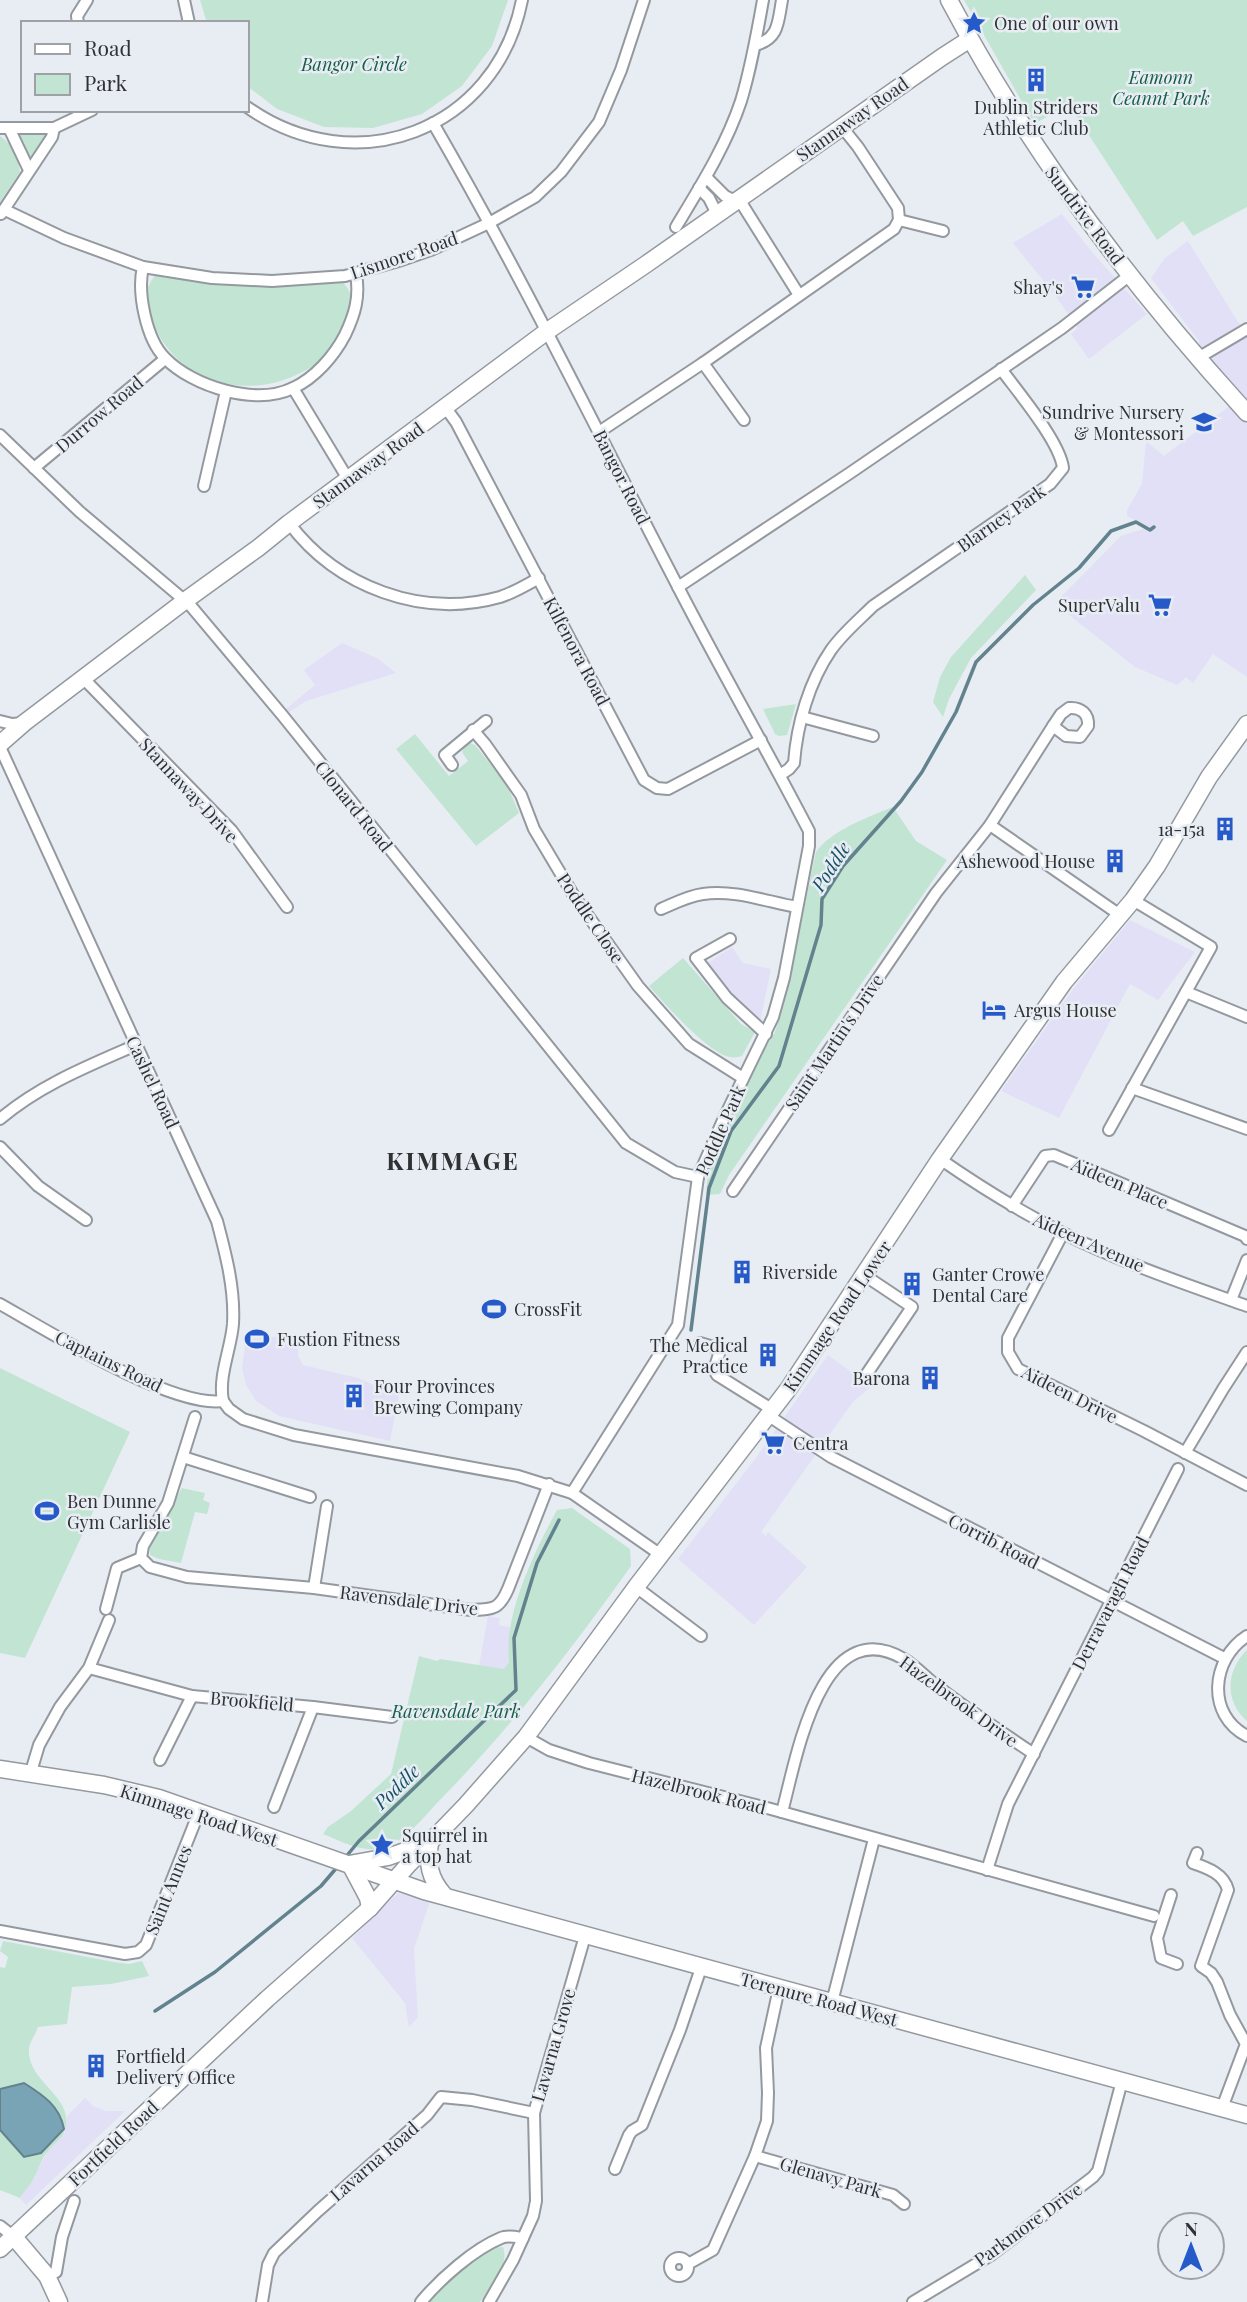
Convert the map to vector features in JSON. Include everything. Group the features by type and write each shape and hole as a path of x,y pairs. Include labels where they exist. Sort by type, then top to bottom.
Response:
{"main road":[{"name":"Sundrive Road","path":"949,0 1045,162 1130,275 1247,413"},
{"name":"Stannaway Road","path":"0,745 24,723 186,600 546,332 970,39"},
{"name":"Kimmage Road Lower","path":"393,1881 526,1737 636,1587 771,1413 940,1159 1064,982 1133,900 1157,866 1209,777 1247,724"},
{"name":"Kimmage Road West","path":"0,1769 116,1788 159,1798 393,1881"},
{"path":"370,1908 368,1898 349,1865 388,1857 430,1842 429,1868 436,1886 444,1895"},
{"name":"Terenure Road West","path":"393,1881 701,1968 1247,2115"},
{"name":"Fortfield Road","path":"0,2249 267,1999 370,1908 393,1881"},
{"path":"14,2237 47,2276 59,2302"}],"street":[{"path":"78,21 77,16 86,0"},
{"path":"184,0 189,21"},
{"path":"248,108 269,121 309,138 332,142 372,143 403,136 433,123 460,106 481,85 496,66 516,24 522,0"},
{"name":"Lismore Road","path":"2,213 143,267 240,281 356,274 431,250 489,223 535,197 561,172 599,122 621,70 644,0"},
{"path":"676,227 706,177 740,102 763,0"},
{"path":"755,45 766,42 776,30 782,0"},
{"path":"29,170 5,128 54,128 88,112"},
{"name":"Bangor Road","path":"433,123 489,223 678,587 809,831"},
{"path":"599,432 703,363 894,229 899,220 898,208 842,127"},
{"path":"2,213 52,137 54,128"},
{"path":"706,177 725,196 742,204 799,295"},
{"path":"699,188 709,198 717,214"},
{"path":"899,220 943,231"},
{"path":"143,267 141,303 165,359 209,387 263,395 293,388 318,371 338,348 357,305 356,274"},
{"path":"678,587 1062,327 1130,275"},
{"path":"1198,358 1247,329"},
{"name":"Durrow Road","path":"34,468 165,359"},
{"path":"703,363 744,420"},
{"name":"Blarney Park","path":"802,717 815,681 832,650 873,606 1050,484 1063,468 1062,459 1039,422 1001,369"},
{"path":"293,388 348,479"},
{"path":"204,486 226,391"},
{"name":"Kilfenora Road","path":"445,408 456,422 644,779 657,788 668,789 761,740"},
{"name":"Clonard Road","path":"0,435 80,512 186,600 283,716 626,1143 675,1172 698,1177"},
{"path":"289,523 311,548 345,575 361,584 416,601 437,604 502,597 539,579"},
{"name":"Stannaway Drive","path":"84,679 232,831 287,907"},
{"path":"780,775 794,763 802,717 873,736"},
{"path":"0,721 24,723"},
{"path":"452,765 445,755 486,721"},
{"name":"Saint Martin's Drive","path":"733,1191 936,893 990,825 1053,726"},
{"name":"Poddle Close","path":"473,730 521,795 534,829 573,896 638,986 689,1044 743,1078"},
{"name":"Cashel Road","path":"0,745 217,1221 228,1259 233,1291 233,1323 222,1382 223,1401"},
{"name":"Cashel Road","path":"0,766 15,777"},
{"path":"990,825 1120,915"},
{"name":"Poddle Park","path":"572,1493 678,1325 698,1177 773,1017 784,978 809,831"},
{"path":"661,909 705,893 725,893 797,907"},
{"path":"1109,1130 1211,947 1133,900"},
{"path":"675,902 681,913"},
{"path":"730,939 696,958 727,998 766,1034"},
{"path":"1186,992 1247,1017"},
{"path":"0,1119 22,1101 64,1077 136,1045"},
{"path":"1132,1088 1247,1129"},
{"path":"0,1147 38,1186 86,1220"},
{"name":"Aideen Place","path":"1012,1206 1045,1156 1054,1155 1245,1236 1247,1240"},
{"name":"Aideen Avenue","path":"940,1159 1012,1206 1063,1233 1247,1306"},
{"name":"Aideen Drive","path":"1063,1233 1008,1338 1008,1352 1018,1369 1247,1485"},
{"path":"1231,1300 1247,1260"},
{"path":"864,1275 912,1307 866,1375"},
{"name":"Captains Road","path":"0,1304 150,1384 192,1400 223,1401"},
{"name":"Corrib Road","path":"700,1343 717,1349 719,1354 714,1370 717,1375 831,1457 1224,1658"},
{"path":"1185,1453 1247,1352"},
{"path":"223,1401 243,1419 294,1435 549,1484 572,1493 661,1555"},
{"path":"195,1417 168,1503 143,1546 142,1558 150,1567 187,1577 314,1588 327,1506"},
{"path":"183,1457 310,1497"},
{"name":"Derravaragh Road","path":"1042,1737 1178,1469"},
{"name":"Ravensdale Drive","path":"314,1588 471,1611 494,1608 503,1600 549,1484"},
{"path":"30,1775 39,1745 60,1707 89,1668 108,1614 117,1568 142,1558"},
{"path":"636,1587 701,1636"},
{"path":"1247,1636 1224,1658 1219,1671 1219,1699 1224,1712 1231,1724 1247,1736"},
{"name":"Hazelbrook Drive","path":"782,1812 807,1720 821,1689 835,1668 850,1654 866,1650 878,1650 905,1659 936,1685 1034,1754"},
{"name":"Brookfield","path":"89,1668 192,1696 392,1717"},
{"name":"Brookfield","path":"160,1760 192,1696"},
{"name":"Brookfield","path":"274,1807 313,1707"},
{"name":"Hazelbrook Road","path":"526,1737 549,1750 589,1763 782,1812 1154,1916"},
{"name":"Hazelbrook Drive","path":"987,1870 1008,1804 1042,1737"},
{"path":"36,1756 58,1779"},
{"name":"Saint Annes","path":"0,1931 125,1955 138,1952 146,1945 199,1812"},
{"path":"832,2002 874,1839"},
{"path":"1196,1853 1193,1863 1220,1877 1226,1882 1228,1890 1200,1966 1211,1973 1217,1982 1230,2015 1246,2042 1222,2108"},
{"path":"1171,1895 1157,1938 1161,1958 1177,1964"},
{"name":"Lavarna Grove","path":"489,2302 533,2216 536,2201 534,2113 585,1936"},
{"path":"615,2169 632,2131 642,2125 680,2030 701,1968"},
{"name":"Glenavy Park","path":"688,2264 713,2250 767,2121 766,2048 779,1988"},
{"name":"Parkmore Drive","path":"914,2302 991,2255 1093,2177 1098,2171 1122,2081"},
{"name":"Lavarna Road","path":"262,2302 268,2265 274,2253 427,2115 441,2097 491,2103 534,2113"},
{"name":"Glenavy Park","path":"754,2156 893,2195 905,2204"},
{"path":"47,2276 56,2272 62,2237 74,2202"},
{"path":"0,2226 14,2237"},
{"path":"421,2302 472,2255 503,2236 523,2238"}],"shaded area":[{"path":"1062,214 1147,314 1089,359 1071,334 1078,328 1013,243"},
{"path":"1188,241 1238,322 1247,332 1247,677 1213,654 1193,683 1186,677 1177,685 1135,667 1056,602 1121,536 1149,527 1127,516 1127,510 1142,484 1146,441 1164,456 1236,401 1198,358 1199,341 1151,278 1165,258"},
{"path":"342,643 377,658 396,673 306,701 283,716 281,713 315,685 304,670"},
{"path":"1130,920 1195,952 1158,1000 1130,984 1059,1118 1001,1091 1074,988"},
{"path":"732,947 743,963 771,969 760,1022 719,980 708,963"},
{"path":"251,1333 298,1341 298,1356 303,1365 358,1378 399,1396 390,1441 279,1416 256,1401 246,1385 242,1368 246,1337"},
{"path":"828,1355 850,1371 853,1369 875,1383 852,1403 761,1532 766,1536 768,1532 807,1567 754,1625 678,1559 755,1459"},
{"path":"488,1616 500,1618 499,1625 510,1627 509,1662 504,1669 479,1666"},
{"path":"398,1893 430,1901 414,1949 418,2017 409,2027 405,2003 352,1938"},
{"path":"24,2083 55,2108 64,2129 41,2153 24,2157 0,2130 0,2089"},
{"path":"85,2098 93,2106 106,2111 125,2111 26,2205 20,2198 26,2187 35,2178 48,2151 65,2133 67,2116"}],"green space":[{"name":"Bangor Circle","path":"200,0 508,0 492,46 462,86 422,114 373,128 324,127 277,109 248,87 248,21 206,21"},
{"name":"Eamonn Ceannt Park","path":"964,0 1247,0 1247,207 1193,236 1183,221 1157,240 1070,106 1034,123"},
{"path":"47,133 30,160 19,134"},
{"path":"0,136 14,151 20,172 0,202"},
{"path":"156,274 218,284 276,286 341,280 349,291 352,302 347,320 327,356 320,362 285,380 240,386 218,382 198,374 180,361 164,344 146,304 148,287"},
{"path":"1025,575 1036,590 971,658 949,699 943,717 933,702 940,677 951,657"},
{"path":"796,704 787,735 775,734 763,709"},
{"path":"415,734 449,776 468,761 462,752 467,742 475,745 507,785 519,813 476,846 396,749"},
{"path":"893,807 916,841 947,860 729,1175 720,1194 706,1195 709,1153 722,1121 775,1032 816,852 840,831"},
{"path":"683,958 741,1024 755,1032 742,1056 730,1057 711,1047 687,1027 649,986"},
{"name":"Ben Dunne Gym Carlisle","path":"0,1368 130,1432 25,1658 0,1653"},
{"path":"182,1488 205,1493 203,1500 210,1503 207,1514 195,1512 181,1563 150,1555 150,1545"},
{"name":"Ravensdale Park","path":"572,1508 630,1549 631,1566 586,1628 489,1747 406,1834 384,1848 369,1849 353,1846 323,1834 391,1774 419,1656 437,1661 440,1659 504,1669 509,1662 511,1624 522,1584 557,1510"},
{"path":"1247,1650 1247,1721 1234,1704 1230,1686 1235,1667"},
{"path":"3,1941 114,1962 129,1964 142,1961 149,1976 111,1984 72,1987 67,2024 38,2027 29,2048 30,2060 35,2071 63,2107 65,2130 46,2154 34,2179 20,2198 0,2190 0,1967 5,1968 8,1957 0,1951"},
{"path":"503,2247 504,2262 494,2283 480,2302 428,2302 476,2257 491,2248"}],"waterway":[{"name":"Poddle","path":"691,1330 709,1188 731,1131 779,1066 821,925 822,899 843,866 901,801 922,772 956,712 976,662 1033,605 1079,568 1111,531 1136,522 1150,530 1154,527"},
{"name":"Poddle","path":"344,1859 359,1841 516,1690 514,1638 537,1563 559,1520"},
{"name":"Poddle","path":"155,2011 215,1972 321,1886 339,1865"}],"place":[{"name":"One of our own","path":"974,23"},
{"name":"Dublin Striders Athletic Club","path":"1036,80"},
{"name":"Shay's","path":"1083,287"},
{"name":"Sundrive Nursery & Montessori","path":"1204,422"},
{"name":"SuperValu","path":"1160,605"},
{"name":"1a-15a","path":"1225,829"},
{"name":"Ashewood House","path":"1115,861"},
{"name":"Argus House","path":"994,1010"},
{"name":"Riverside","path":"742,1272"},
{"name":"Ganter Crowe Dental Care","path":"912,1284"},
{"name":"CrossFit","path":"494,1309"},
{"name":"Fustion Fitness","path":"257,1339"},
{"name":"The Medical Practice","path":"768,1355"},
{"name":"Barona","path":"930,1378"},
{"name":"Four Provinces Brewing Company","path":"354,1396"},
{"name":"Centra","path":"773,1443"},
{"name":"Ben Dunne Gym Carlisle","path":"47,1511"},
{"name":"Squirrel in a top hat","path":"382,1845"},
{"name":"Fortfield Delivery Office","path":"96,2066"}],"district":[{"name":"KIMMAGE","path":"453,1160"}]}
